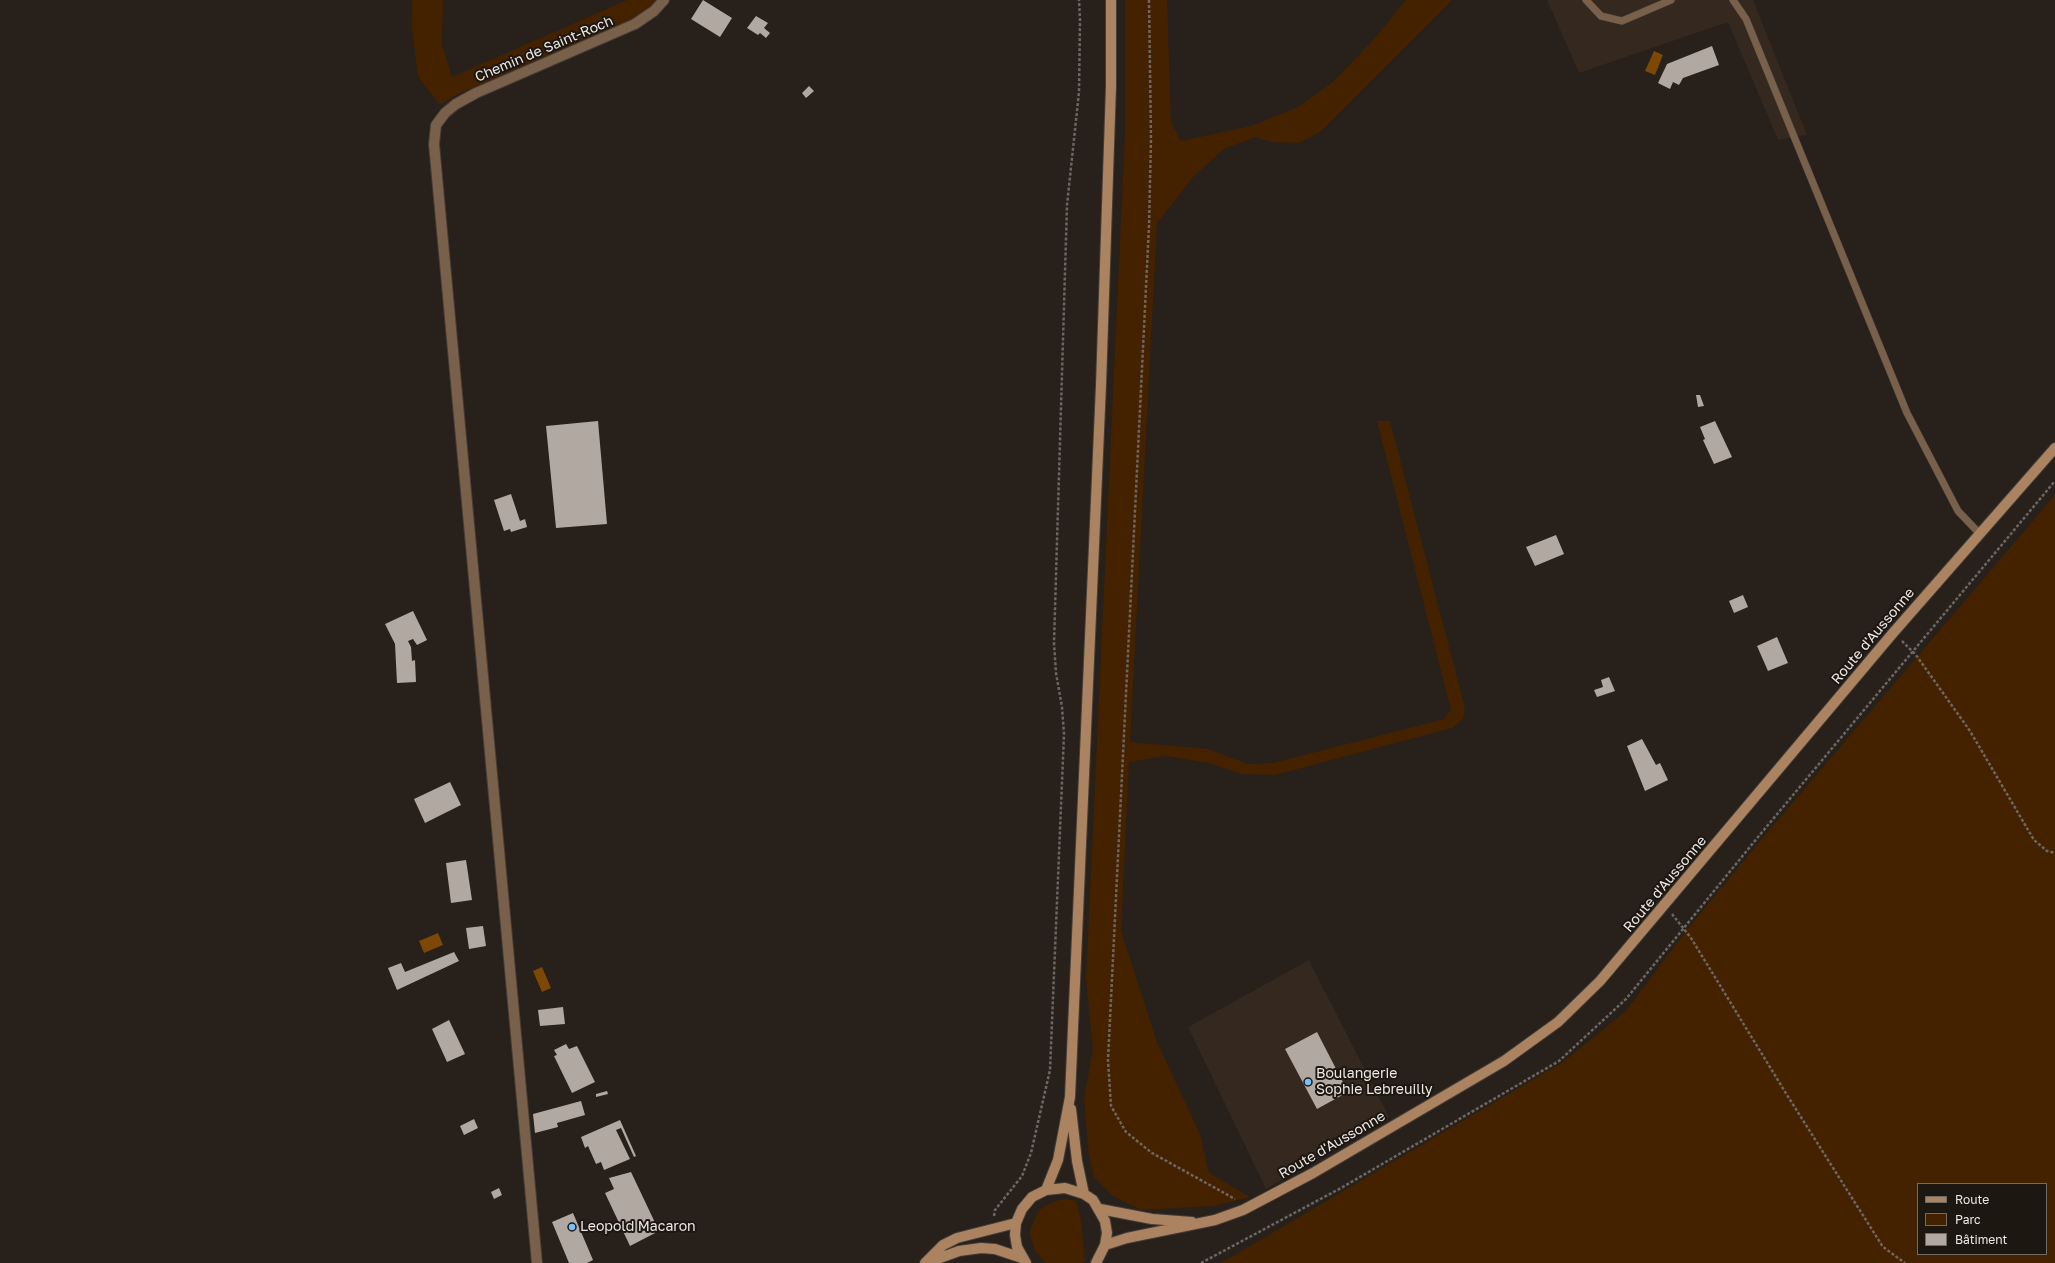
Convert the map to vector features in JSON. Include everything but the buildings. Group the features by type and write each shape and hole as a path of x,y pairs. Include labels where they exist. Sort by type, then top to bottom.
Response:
{"main road":[{"path":"1046,1190 1058,1160 1070,1097 1102,369 1112,86 1111,0"},
{"name":"Route d'Aussonne","path":"1105,1245 1127,1238 1202,1222 1243,1210 1313,1173 1504,1061 1558,1022 1600,981 1664,907 1893,633 2055,448"},
{"path":"1070,1097 1077,1161 1084,1194"},
{"path":"1024,1261 1016,1241 1016,1223 1022,1209 1032,1197 1046,1190 1065,1188 1084,1194 1093,1200 1100,1209 1105,1221 1107,1233 1105,1245 1096,1263"},
{"name":"Route d'Aussonne","path":"1100,1209 1152,1219 1202,1222"},
{"path":"926,1263 943,1245 957,1238 1016,1223"},
{"path":"926,1263 959,1252 981,1248 995,1249 1024,1261"}],"street":[{"name":"Chemin de Saint-Roch","path":"537,1263 436,176 434,144 436,124 445,113 476,93 636,24 654,11 664,0"}],"lane":[{"path":"1586,0 1601,16 1622,21 1671,0"},
{"path":"1732,0 1746,19 1907,413 1958,511 1980,534"}],"path":[{"path":"994,1222 995,1210 1022,1176 1031,1153 1050,1070 1064,734 1062,707 1056,673 1054,643 1067,205 1079,92 1079,0"},
{"path":"1149,0 1151,139 1149,226 1108,1052 1111,1106 1126,1132 1152,1153 1236,1200 1243,1210"},
{"path":"1201,1263 1341,1188 1559,1061 1626,999 1683,928 2055,481"},
{"path":"1893,633 1913,651 1970,731 2034,840 2047,851 2055,853"},
{"path":"1664,907 1683,928 1883,1247 1905,1263"}],"shaded area":[{"path":"1547,0 1753,0 1807,135 1778,140 1728,22 1579,73"},
{"path":"1654,51 1663,55 1655,75 1645,71"},
{"path":"438,933 443,945 424,953 419,941"},
{"path":"1309,960 1389,1117 1266,1189 1188,1027"},
{"path":"542,967 551,988 542,992 533,971"}],"green space":[{"path":"412,0 443,0 442,44 452,77 627,0 655,0 656,2 639,16 456,95 440,105 418,77 412,29"},
{"path":"1125,0 1167,0 1171,122 1181,141 1251,126 1298,107 1333,82 1375,38 1406,0 1452,0 1320,132 1299,143 1272,142 1255,137 1224,149 1194,176 1157,223 1130,742 1208,749 1248,764 1273,763 1444,719 1451,710 1377,421 1390,421 1465,708 1463,719 1452,728 1275,775 1242,774 1208,763 1166,756 1129,762 1121,931 1157,1042 1200,1134 1209,1173 1250,1197 1214,1206 1141,1210 1113,1196 1094,1177 1089,1156 1084,1099 1093,1049 1086,980 1125,134"},
{"path":"2055,495 2055,1263 1221,1263 1563,1062 1625,1012 1690,926 1755,847"},
{"path":"1067,1199 1076,1201 1081,1220 1085,1261 1082,1263 1046,1263 1035,1251 1030,1235 1031,1227 1038,1212 1044,1206 1059,1200"}],"place":[{"name":"Boulangerie Sophie Lebreuilly","path":"1308,1082"},
{"name":"Leopold Macaron","path":"572,1227"}]}
